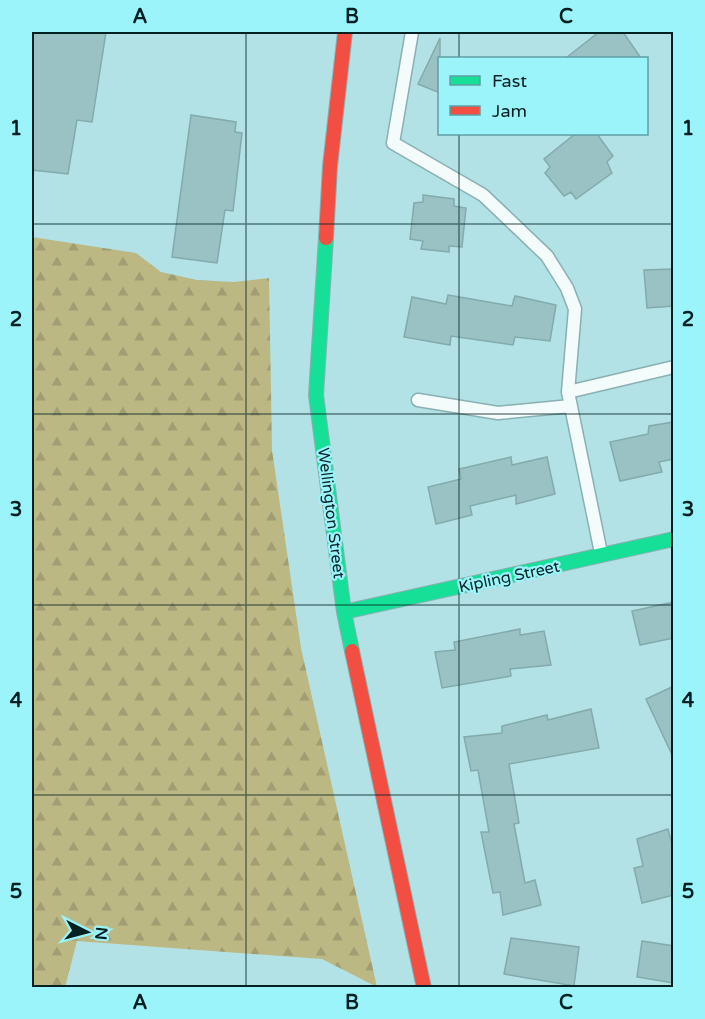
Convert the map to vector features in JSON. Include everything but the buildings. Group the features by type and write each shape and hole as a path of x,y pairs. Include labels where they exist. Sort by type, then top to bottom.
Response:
{"main road":[{"name":"Wellington Street","path":"345,32 330,166 316,395 344,612 424,987"},
{"name":"Kipling Street","path":"344,612 674,538"}],"lane":[{"path":"412,32 393,143 483,195 547,256 567,288 575,309 568,392 602,555"},
{"path":"568,392 674,367"},
{"path":"418,400 498,413 571,406"}],"green space":[{"path":"32,237 136,253 161,272 197,280 234,282 269,278 272,450 301,648 377,987 322,959 77,941 65,987 32,987"}],"traffic: fast":[{"path":"326,238 316,395 344,612 352,651"},
{"path":"344,612 674,539"}],"traffic: jam":[{"path":"326,238 330,166 345,32"},
{"path":"352,651 424,988"}]}
